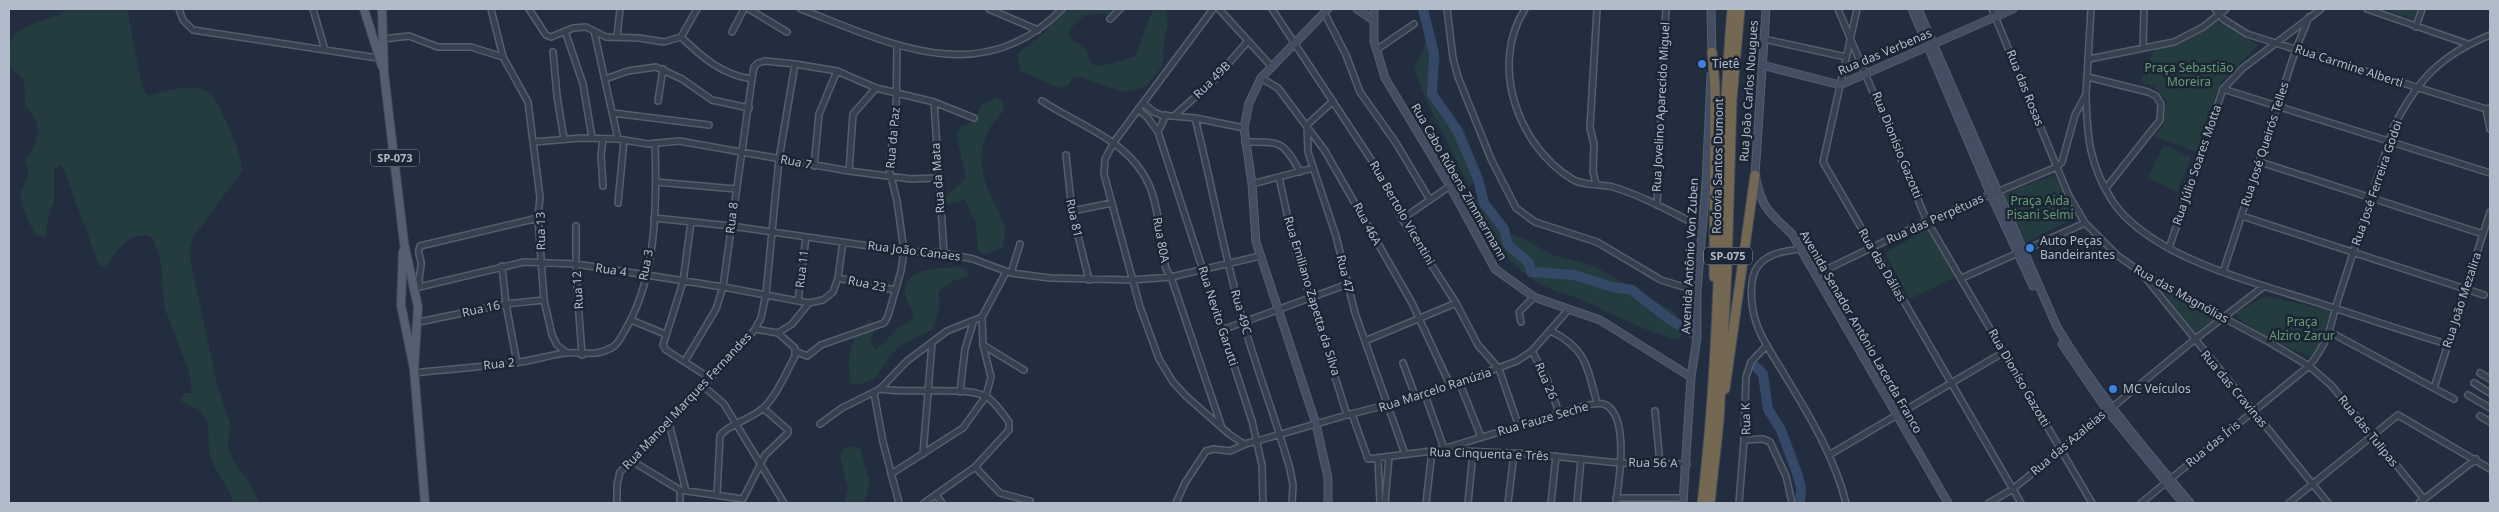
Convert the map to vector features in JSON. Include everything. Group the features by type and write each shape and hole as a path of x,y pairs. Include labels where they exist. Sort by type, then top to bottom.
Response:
{"highway":[{"name":"Rodovia Santos Dumont","path":"1702,503 1716,332 1724,101 1732,9"},
{"name":"Rodovia Santos Dumont","path":"1710,503 1719,421 1728,268 1732,99 1740,9"},
{"path":"1712,52 1716,86 1713,224 1713,292 1716,332"},
{"path":"1719,421 1729,368 1755,175"}],"main road":[{"name":"SP-073","path":"364,9 384,73"},
{"name":"SP-073","path":"382,9 384,73 404,243 417,288 419,322 414,371"},
{"name":"SP-073","path":"404,243 400,291 404,324 414,371 425,503"},
{"path":"400,291 407,286 417,288"},
{"path":"404,324 410,326 419,322"}],"street":[{"path":"179,9 183,20 193,30 378,58"},
{"path":"313,9 325,50"},
{"path":"491,9 503,57"},
{"path":"529,9 538,9"},
{"path":"529,9 546,35 551,37 565,31 586,27 606,37 664,42 681,37 697,9"},
{"path":"617,37 620,9"},
{"path":"732,32 744,9"},
{"path":"749,9 787,32"},
{"path":"801,9 811,11 912,50 957,56 983,53 1012,44 1038,30 1062,9"},
{"path":"989,9 999,11 1038,30"},
{"path":"1110,19 1120,9"},
{"path":"1213,9 1114,142 1107,153 1104,167 1132,280 1150,335 1165,371 1186,396 1240,442 1248,443"},
{"path":"1219,9 1271,66"},
{"name":"Rua Bertolo Vicentini","path":"1272,9 1372,161 1402,219 1456,303 1478,345 1499,369 1518,424"},
{"path":"1357,9 1373,20"},
{"name":"Rua Cabo Rúbens Zimmermann","path":"1374,9 1373,20 1376,50 1386,78 1450,186 1495,269 1534,297 1600,320 1691,377"},
{"path":"1447,9 1453,58 1458,77 1491,158 1516,208 1535,222 1597,242 1661,280 1697,291"},
{"path":"1525,9 1509,54 1509,71 1516,110 1540,150 1574,181 1614,188 1657,205 1700,227"},
{"path":"1596,184 1593,171 1594,144 1590,128 1597,9"},
{"name":"Rua Jovelino Aparecido Miguel","path":"1657,205 1666,9"},
{"name":"Avenida Antônio Von Zuben","path":"1684,501 1691,377 1697,338 1700,227 1706,184 1712,9"},
{"name":"Rua João Carlos Nougues","path":"1755,175 1766,9"},
{"name":"Rua Dionísio Gazotti","path":"1838,9 1928,221 1962,278"},
{"name":"Rua das Dálias","path":"1857,9 1823,162 2021,503"},
{"path":"1912,9 2020,251 2057,327 2109,409 2168,480 2190,503"},
{"path":"1918,9 1930,46"},
{"name":"Rua das Rosas","path":"1992,9 2058,167"},
{"name":"Rua das Verbenas","path":"1762,65 1840,85 2013,9"},
{"path":"2091,9 2086,94 2087,140 2094,164 2113,202 2138,229 2169,248 2262,287 2447,344"},
{"path":"2142,48 2144,9"},
{"name":"Rua Carmine Alberti","path":"2215,9 2233,27 2274,43 2488,109"},
{"path":"2089,59 2174,42 2187,36 2226,9"},
{"name":"Rua Júlio Soares Motta","path":"2169,248 2224,89 2243,68 2321,9"},
{"path":"2367,9 2468,44"},
{"path":"2416,27 2422,9"},
{"path":"1328,503 1328,478 1316,424 1260,256 1254,229 1252,184 1244,128 1249,103 1261,78 1325,10 1346,55 1360,92 1396,143 1430,200"},
{"name":"Rua José Queirós Telles","path":"2223,272 2296,49 2309,17"},
{"path":"1376,50 1414,24"},
{"path":"565,31 583,84 592,138"},
{"path":"594,31 621,140 618,203"},
{"name":"Rua José Ferreira Godoi","path":"2310,366 2322,351 2330,332 2335,309 2353,253 2390,141 2404,107 2416,87 2442,60 2468,44 2490,35"},
{"path":"383,39 409,36 438,47 471,47 503,57"},
{"path":"681,37 705,59 726,72 752,79"},
{"path":"1764,39 1846,57"},
{"name":"Rua 49B","path":"1174,116 1220,73 1248,41"},
{"name":"Rua da Paz","path":"797,352 808,356 821,345 884,323 888,316 901,271 904,251 897,201 890,177 896,115 897,45"},
{"path":"553,52 556,96 564,138"},
{"name":"Rua 13","path":"503,57 528,102 540,196 538,218 544,300 552,335 557,346 567,353"},
{"name":"Rua 8","path":"685,361 716,309 723,287 754,67 758,63 765,61 795,64"},
{"path":"795,64 837,71 876,88 934,102 974,118"},
{"name":"Rua Manoel Marques Fernandes","path":"617,503 617,485 620,472 658,431 669,423 702,385 738,350 755,329 761,318 766,294 779,159 795,64"},
{"path":"605,78 649,67 662,69 712,100 748,108"},
{"path":"658,102 662,69"},
{"path":"814,166 819,114 837,71"},
{"path":"2088,77 2148,92 2156,96 2161,104 2160,120 2106,188"},
{"name":"Rua 46A","path":"1261,78 1278,88 1307,125 1346,186 1420,319 1451,387"},
{"path":"849,172 854,114 876,88"},
{"path":"2224,89 2490,173"},
{"path":"2058,167 2062,162 2074,115 2086,94"},
{"name":"Rua 80A","path":"1042,101 1060,113 1088,125 1114,142 1130,158 1150,188 1164,260 1221,426"},
{"path":"1307,125 1333,101"},
{"name":"Rua da Mata","path":"934,102 937,178 944,253"},
{"path":"1143,103 1154,112 1166,115 1195,118 1244,128"},
{"name":"Rua Nevito Garutti","path":"1138,109 1148,118 1158,132 1204,271 1258,442 1262,465 1263,503"},
{"path":"2488,109 2490,129"},
{"path":"613,113 709,125"},
{"path":"1158,132 1166,115"},
{"name":"Rua 49C","path":"1195,118 1210,175 1228,264 1243,323 1280,434 1293,485 1292,503"},
{"name":"Rua 47","path":"1307,125 1306,142 1313,168 1336,236 1365,341 1404,454"},
{"name":"Rua 7","path":"534,142 564,138 592,138 655,143 679,141 849,172 890,177 937,178"},
{"path":"603,139 601,171 603,186"},
{"path":"1245,142 1275,142 1281,144 1300,172"},
{"name":"Rua 3","path":"582,355 600,352 614,346 631,320 646,275 654,218 656,182 655,143"},
{"name":"Rua 81","path":"1066,155 1072,211 1088,280"},
{"path":"2260,162 2483,234"},
{"name":"Rua das Perpétuas","path":"1815,274 1928,221 2058,167"},
{"name":"Rua das Magnólias","path":"2058,167 2068,194 2085,222 2102,242 2142,273 2310,366"},
{"path":"1252,184 1313,168"},
{"name":"Avenida Senador Antônio Lacerda Franco","path":"1755,175 1764,206 1770,216 1792,234 1948,503"},
{"name":"Rua Emiliano Zapetta da Silva","path":"1279,177 1294,246 1350,414 1368,459 1378,459"},
{"path":"656,182 736,190"},
{"path":"1402,219 1450,186"},
{"path":"1072,211 1112,203"},
{"name":"Rua João Mezalira","path":"2434,388 2490,212"},
{"path":"2242,216 2484,295"},
{"path":"417,288 418,272 421,263 418,251 420,246 538,218"},
{"name":"Rua João Canaes","path":"654,218 731,226 904,251 944,253 973,260 1008,272 1088,280 1132,280 1171,277 1204,271 1260,256"},
{"path":"690,222 683,282 663,345 666,350 710,378"},
{"path":"1962,278 2085,222"},
{"name":"Rua 12","path":"576,226 576,264 582,355"},
{"name":"Rua 11","path":"798,301 806,237"},
{"path":"808,303 829,297 838,278 843,242"},
{"path":"820,424 842,408 877,391 906,361 953,327 973,322 982,317 1008,272 1020,244"},
{"path":"1800,249 1776,253 1766,258 1757,266 1754,274 1752,307 1756,322 1829,455 1846,503"},
{"name":"Rua 4","path":"417,288 524,262 576,264 766,294 808,303"},
{"path":"502,266 506,304 517,362"},
{"name":"Rua das Cravinas","path":"2142,273 2194,340 2328,503"},
{"name":"Rua 23","path":"838,278 896,290"},
{"name":"Rua Dioníso Gazotti","path":"1962,278 2092,503"},
{"path":"1222,330 1348,284"},
{"name":"Rua das Azaleias","path":"1989,503 2013,489 2194,340 2262,287"},
{"path":"1521,322 1519,312 1534,297"},
{"name":"Rua 16","path":"419,322 506,304 544,300"},
{"name":"Rua 11","path":"778,334 792,324 808,303"},
{"path":"1365,341 1456,303"},
{"name":"Rua Marcelo Ranúzia","path":"1248,443 1258,442 1350,414 1389,406 1460,384 1499,369 1523,358 1532,351 1568,310"},
{"path":"890,474 963,428 986,396 991,377 983,345 982,317"},
{"path":"631,320 665,334"},
{"path":"960,392 965,349 973,322"},
{"path":"717,495 720,436 724,431 764,408 797,352 796,348 778,334 755,329"},
{"path":"1551,331 1572,343 1579,351 1586,364 1597,403"},
{"path":"2330,332 2454,399"},
{"path":"923,454 932,344"},
{"path":"983,345 1024,370"},
{"name":"Rua K","path":"1768,345 1748,369 1744,440 1763,439 1770,442 1786,476 1792,503"},
{"name":"Rua 26","path":"1532,351 1547,379 1559,413"},
{"path":"1829,455 2004,352"},
{"name":"Rua 2","path":"414,371 517,362 567,353 582,355"},
{"path":"1403,363 1416,398"},
{"name":"Rua das Íris","path":"2141,503 2310,366"},
{"name":"Rua das Tulipas","path":"2310,366 2331,386 2422,501"},
{"path":"2480,373 2490,379"},
{"path":"2474,383 2490,393"},
{"path":"1460,384 1481,437"},
{"path":"702,385 719,398 737,424 784,503"},
{"path":"877,391 960,392 986,396 1009,422 1010,428 975,467 924,503"},
{"path":"877,391 890,474 899,503"},
{"path":"1425,395 1443,450"},
{"path":"2468,395 2490,408"},
{"name":"Rua Fauze Seche","path":"1443,450 1518,424 1597,403 1610,407 1617,420 1621,441 1616,501"},
{"path":"632,461 683,490 742,501 765,455 788,432 764,408"},
{"path":"1655,411 1660,464"},
{"path":"2289,503 2371,435 2393,418 2402,415 2490,468"},
{"path":"2480,416 2490,422"},
{"path":"669,423 683,490 680,503"},
{"path":"1739,503 1744,440"},
{"path":"1463,442 1465,453"},
{"path":"1176,503 1184,483 1206,451 1214,449 1230,451 1248,443"},
{"name":"Rua Cinquenta e Três","path":"1378,459 1443,450 1465,453 1556,456 1620,463"},
{"path":"1426,503 1432,451"},
{"path":"1468,503 1473,453"},
{"path":"1508,503 1514,454"},
{"path":"1551,503 1556,456"},
{"path":"1385,503 1388,457"},
{"path":"1378,459 1380,503"},
{"path":"1577,503 1581,459"},
{"path":"2422,501 2476,459"},
{"name":"Rua 56 A","path":"1620,463 1687,464"},
{"path":"975,467 1000,493 1030,502"},
{"path":"2168,480 2183,503"},
{"path":"936,495 942,503"},
{"path":"1616,501 1684,501"}],"green space":[{"path":"63,9 127,9 143,90 148,96 180,88 196,88 211,93 235,143 242,171 193,237 189,253 216,380 230,424 228,449 235,464 247,479 260,503 234,503 211,457 208,446 207,424 204,416 197,409 181,402 184,393 192,393 189,371 164,306 161,263 153,238 146,235 132,238 120,248 106,267 99,265 62,165 54,169 54,202 50,210 45,236 36,236 24,211 21,195 28,174 25,161 34,147 38,130 36,120 25,105 24,79 9,66 9,45 14,37 26,27 63,12"},
{"path":"1068,9 1129,9 1120,12 1088,15 1081,18 1069,33 1072,41 1085,50 1093,65 1102,66 1136,56 1154,9 1166,9 1168,23 1164,39 1163,65 1146,87 1124,92 1080,77 1072,79 1068,86 1059,88 1020,71 1017,54 1045,32 1054,19"},
{"path":"2382,9 2418,9 2414,19"},
{"name":"Praça Sebastião Moreira","path":"2217,22 2258,45 2221,83 2197,152 2154,137 2163,126 2167,101 2153,86 2140,82 2155,48 2176,44"},
{"path":"1435,35 1440,61 1434,86 1441,101 1464,130 1478,167 1473,184 1469,186 1427,102 1414,69 1427,37"},
{"path":"1852,47 1862,72 1845,79"},
{"path":"997,97 1003,103 1004,111 989,129 982,148 981,159 985,181 1004,224 1005,235 1003,247 984,255 978,249 976,223 965,200 948,204 941,200 961,183 966,176 956,134 960,127 976,121 981,105"},
{"path":"2164,145 2191,157 2177,192 2148,178"},
{"name":"Praça Aida Pisani Selmi","path":"2054,175 2076,218 2026,242 2003,194"},
{"path":"1478,195 1486,198 1509,234 1527,240 1550,254 1594,266 1674,312 1679,321 1681,337 1677,340 1653,332 1582,300 1551,289 1522,272 1502,252 1486,228 1474,202"},
{"path":"1927,229 1955,277 1910,299 1885,253"},
{"path":"958,267 966,269 969,277 953,281 939,291 939,308 933,329 898,348 876,376 863,383 852,385 849,359 854,340 863,325 870,320 876,326 870,342 875,349 914,317 905,291 911,277 926,270"},
{"path":"2161,289 2203,310 2215,319 2195,333"},
{"name":"Praça Alziro Zarur","path":"2265,296 2327,310 2330,314 2317,350 2311,357 2259,333 2241,320 2236,313"},
{"path":"852,446 860,448 870,481 864,503 844,503 848,488 840,455 844,448"}],"waterway":[{"path":"1423,9 1434,54 1432,94 1457,130 1478,179 1484,203 1504,229 1508,245 1529,263 1531,272 1574,275 1613,287 1632,290 1665,316 1693,334"},
{"path":"1756,367 1763,374 1768,409 1781,430 1798,476 1801,488 1800,503"}],"place":[{"name":"Tietê","path":"1702,64"},
{"name":"Auto Peças Bandeirantes","path":"2030,248"},
{"name":"MC Veículos","path":"2113,389"}]}
